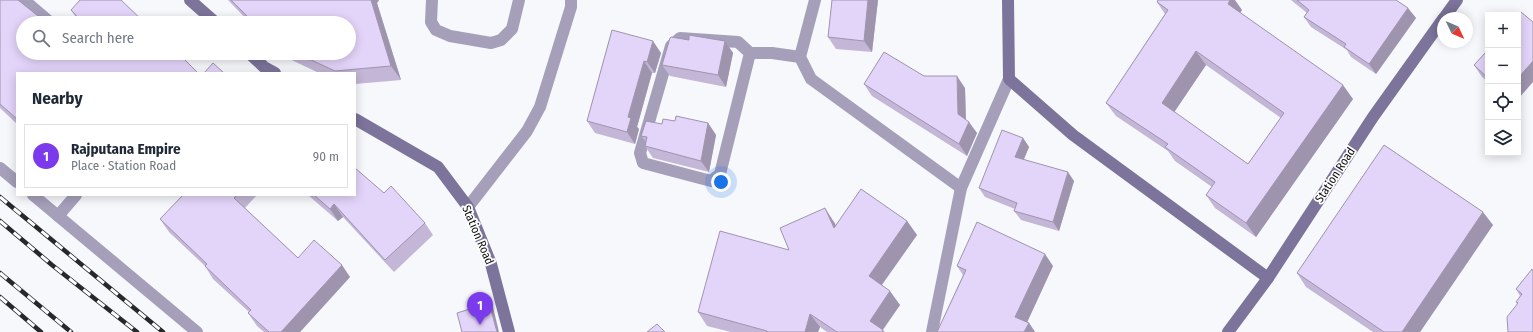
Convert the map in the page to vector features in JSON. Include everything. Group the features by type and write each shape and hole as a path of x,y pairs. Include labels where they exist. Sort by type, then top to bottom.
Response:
{"street":[{"path":"24,0 43,16"},
{"path":"190,0 208,16"},
{"path":"432,0 431,22 436,30 450,36 492,42 501,40 512,29 519,0"},
{"path":"468,207 527,131 540,107 571,7 571,0"},
{"path":"815,0 800,57 811,79 961,188"},
{"path":"932,332 961,188 1009,79 1008,0"},
{"name":"Station Road","path":"1448,12 1457,0"},
{"name":"Station Road","path":"1228,332 1268,278 1373,117 1437,27"},
{"path":"750,53 720,174 711,181 643,163 640,153 671,46 680,38 738,42 750,53 772,53 800,57"},
{"path":"256,60 264,67 273,72"},
{"path":"1009,79 1073,134 1268,278"},
{"name":"Station Road","path":"356,120 438,167 468,207 491,264 509,332"},
{"path":"0,168 16,181"},
{"path":"34,196 197,332"},
{"path":"58,216 75,196"}],"building":[{"path":"0,0 18,0 38,16 16,16 16,60 185,60 197,72 16,72 16,118 0,104"},
{"path":"80,0 121,0 138,16 77,16 71,10"},
{"path":"231,0 371,0 391,66 335,71 311,60 356,60 356,16 247,16"},
{"path":"832,0 868,0 864,41 828,37"},
{"path":"1158,0 1230,0 1228,4 1343,85 1246,223 1206,195 1215,182 1165,147 1168,144 1106,103 1168,10 1157,2","holes":["1196,51 1284,113 1248,164 1162,103"]},
{"path":"1297,0 1396,0 1408,8 1369,64 1344,47 1346,44 1304,17 1309,10"},
{"path":"1521,12 1533,22 1533,61 1521,75"},
{"path":"612,30 653,41 647,62 644,61 628,117 631,118 627,132 587,121"},
{"path":"689,35 725,41 718,75 662,65 670,38 689,40"},
{"path":"884,52 924,76 957,76 958,114 969,122 959,144 864,84"},
{"path":"1485,53 1485,75 1474,65"},
{"path":"213,63 223,72 205,72"},
{"path":"676,116 708,123 701,161 645,146 647,137 641,136 646,121 662,124 663,119 675,121"},
{"path":"1002,130 1023,138 1015,157 1068,172 1053,222 1014,211 1017,203 979,188"},
{"path":"1384,145 1483,212 1402,332 1384,332 1297,273"},
{"path":"356,169 384,193 391,186 425,223 385,260 334,204 330,209 315,196 356,196"},
{"path":"861,189 907,221 869,276 890,291 870,321 883,330 882,332 837,332 810,314 805,332 767,332 698,312 720,231 789,250 780,228 825,208 834,228"},
{"path":"182,196 236,196 234,198 298,258 314,240 342,265 281,332 269,332 248,313 251,310 205,266 207,264 160,219"},
{"path":"977,222 1045,254 1015,317 1029,323 1024,332 937,332 966,270 957,266"},
{"path":"1532,269 1533,332 1508,332 1507,317 1518,303 1516,302 1522,294 1516,289"},
{"path":"489,303 497,332 462,332 457,313"},
{"path":"657,324 665,332 647,332"}],"railway":[{"path":"0,197 163,332"},
{"path":"0,221 52,265 137,332"},
{"path":"0,273 71,332"},
{"path":"0,297 41,332"}],"place":[{"name":"Rajputana Empire","path":"480,325"}]}
